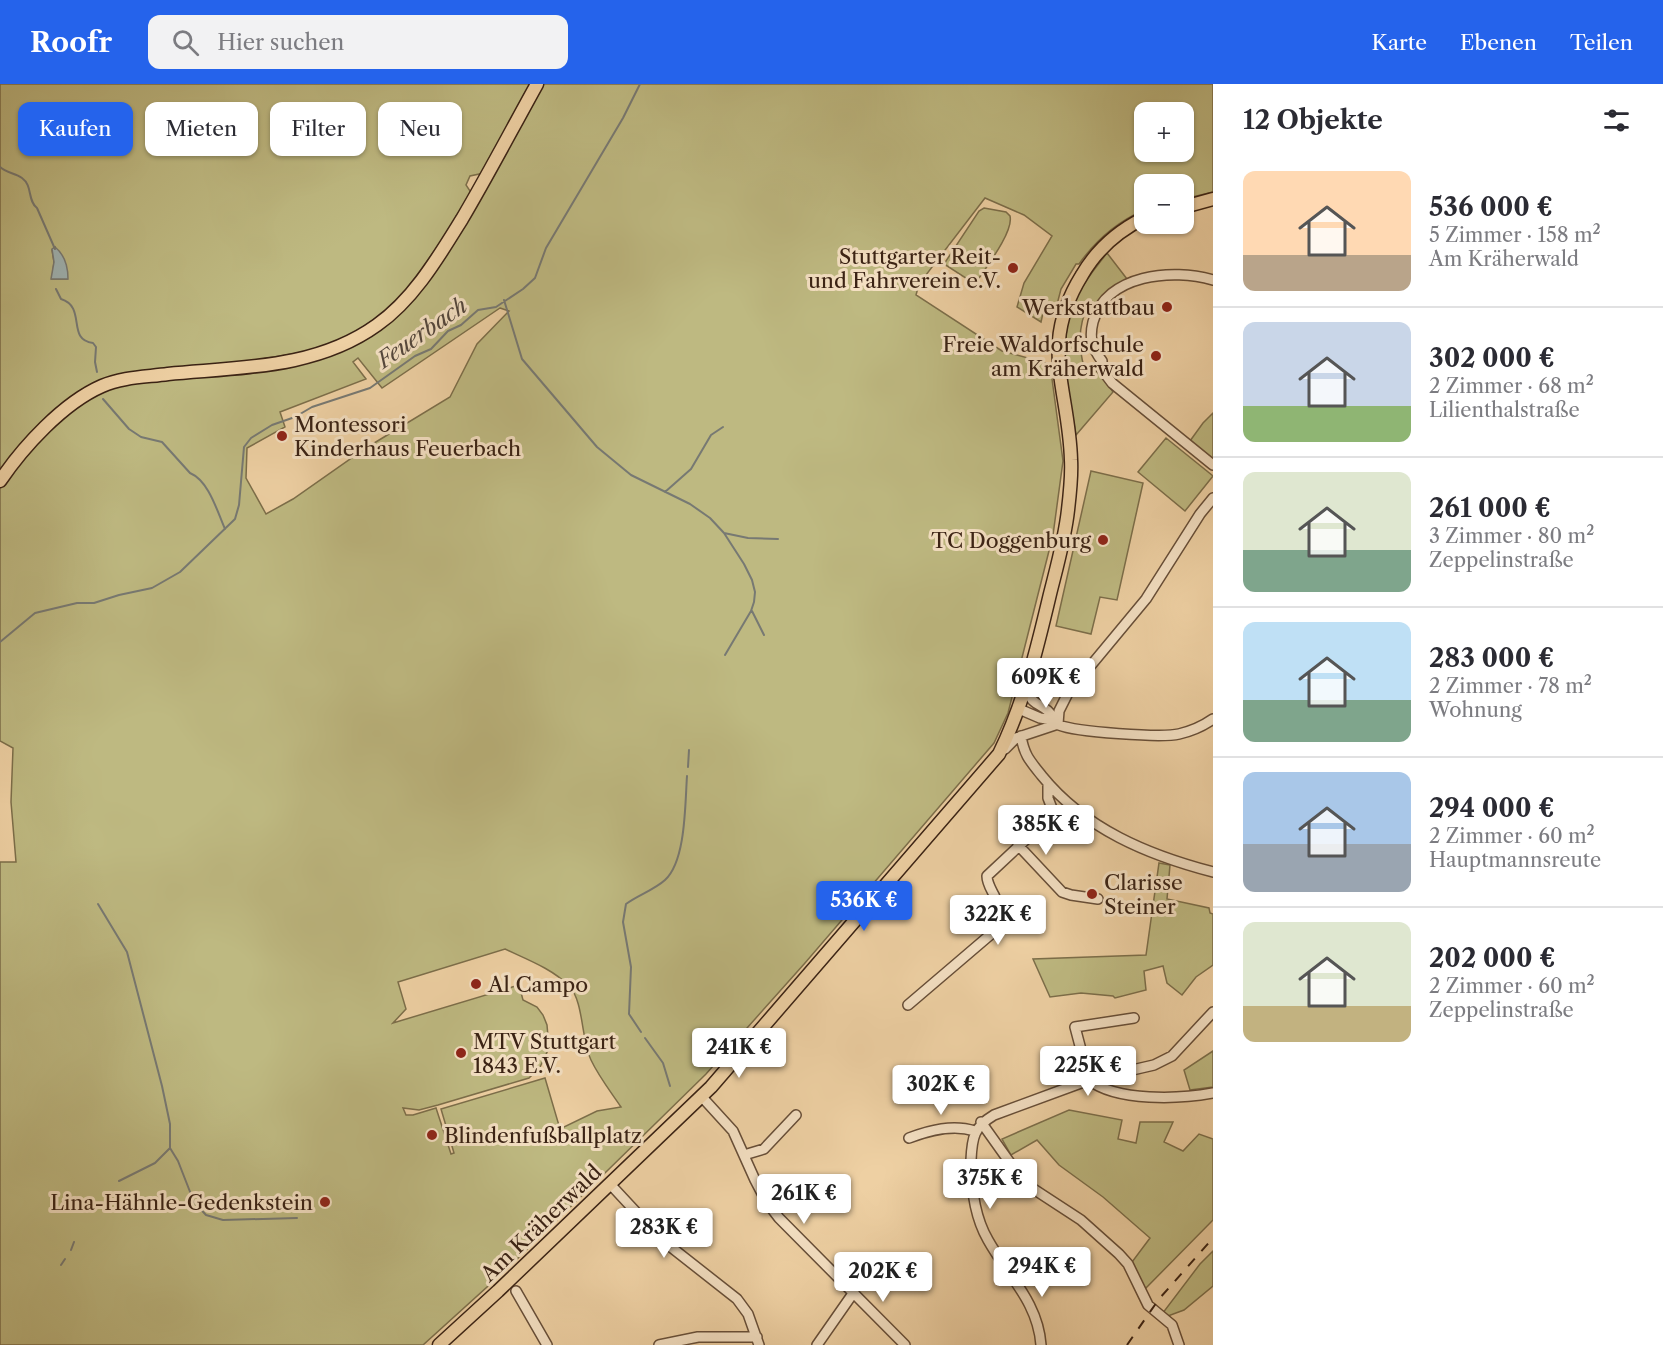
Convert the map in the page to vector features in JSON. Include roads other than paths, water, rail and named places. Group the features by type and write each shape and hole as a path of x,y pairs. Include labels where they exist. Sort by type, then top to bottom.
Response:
{"main road":[{"path":"0,481 24,447 40,432 80,399 103,386 136,378 241,368 295,360 345,344 385,319 422,279 448,241 487,176 537,84"},
{"path":"1194,205 1213,200"},
{"name":"Am Kräherwald","path":"439,1345 498,1292 702,1097 754,1040 1000,752 1013,726 1028,681 1063,539 1071,459 1058,370 1061,323 1070,295 1092,259 1114,236 1134,224"}],"street":[{"path":"1213,280 1186,274 1170,274 1150,277 1125,285 1114,291 1099,309 1091,338 1092,348 1102,361 1100,367 1112,383 1213,465"},
{"path":"1000,752 1007,748 1013,740 1055,722 1068,693 1146,599 1200,514 1213,498"},
{"path":"1028,681 1029,695 1033,703 1049,711 1055,722"},
{"path":"1019,709 1040,718 1089,731 1170,735 1191,731 1213,719"},
{"path":"1013,726 1014,732 1021,736"},
{"path":"1021,736 1023,752 1048,783 1087,818 1115,836 1158,856 1213,872"},
{"path":"908,1005 990,935 996,923 998,902 987,881 987,876 1050,817 1053,811 1048,798 1048,783"},
{"path":"1018,846 1062,892 1071,896 1098,899"},
{"path":"909,1138 932,1130 978,1126 1009,1108 1089,1080 1154,1065 1172,1056 1213,1012"},
{"path":"1134,1018 1075,1027 1089,1080 1099,1088 1143,1096 1189,1097 1213,1093"},
{"path":"702,1097 733,1131 766,1201 779,1218 905,1345"},
{"path":"744,1155 764,1149 796,1115"},
{"path":"978,1126 972,1147 971,1179 978,1220 988,1240 1025,1294 1035,1314 1041,1345"},
{"path":"978,1126 1032,1188 1081,1220 1120,1255 1133,1274 1148,1305 1172,1325 1179,1345"},
{"path":"610,1184 662,1240 737,1299 748,1314 758,1341 698,1337 659,1345"},
{"path":"516,1291 547,1345"},
{"path":"817,1345 854,1292"}],"waterway":[{"name":"Feuerbach","path":"0,642 35,613 77,603 94,603 152,588 180,572 235,519 239,505 244,447 251,438 272,425 295,417 312,407 370,388 415,356 431,349 448,331 461,325 478,310 496,307 523,289 535,278 546,248 623,118 640,84"},
{"path":"0,167 25,181 55,249"},
{"path":"56,289 61,299 69,303 73,309 80,336 96,347 97,372"},
{"path":"504,300 522,359 597,447 631,475 690,504 710,518 724,533 744,564 752,580 755,592 754,602 725,655"},
{"path":"103,399 129,429 141,437 162,442 190,473 197,477 212,497 225,529"},
{"path":"665,492 691,469 711,435 723,427"},
{"path":"724,533 748,538 778,539"},
{"path":"752,611 764,635"},
{"path":"688,767 689,750"},
{"path":"641,1032 629,1014 631,967 623,922 626,904 661,884 672,871 681,846 687,776"},
{"path":"98,904 127,952 162,1086 170,1124 170,1148 178,1161 194,1202 206,1215 223,1220 297,1218"},
{"path":"645,1038 663,1063 670,1086"},
{"path":"119,1181 155,1163 170,1148"},
{"path":"71,1250 74,1242"},
{"path":"61,1265 65,1259"}],"railway":[{"path":"1127,1345 1159,1299 1213,1238"}],"place":[{"name":"Stuttgarter Reit- und Fahrverein e.V.","path":"1013,268"},
{"name":"Werkstattbau","path":"1167,307"},
{"name":"Freie Waldorfschule am Kräherwald","path":"1156,356"},
{"name":"Montessori Kinderhaus Feuerbach","path":"282,436"},
{"name":"TC Doggenburg","path":"1103,540"},
{"name":"Clarisse Steiner","path":"1092,894"},
{"name":"Al Campo","path":"476,984"},
{"name":"MTV Stuttgart 1843 E.V.","path":"461,1053"},
{"name":"Blindenfußballplatz","path":"432,1135"},
{"name":"Lina-Hähnle-Gedenkstein","path":"325,1202"}]}
